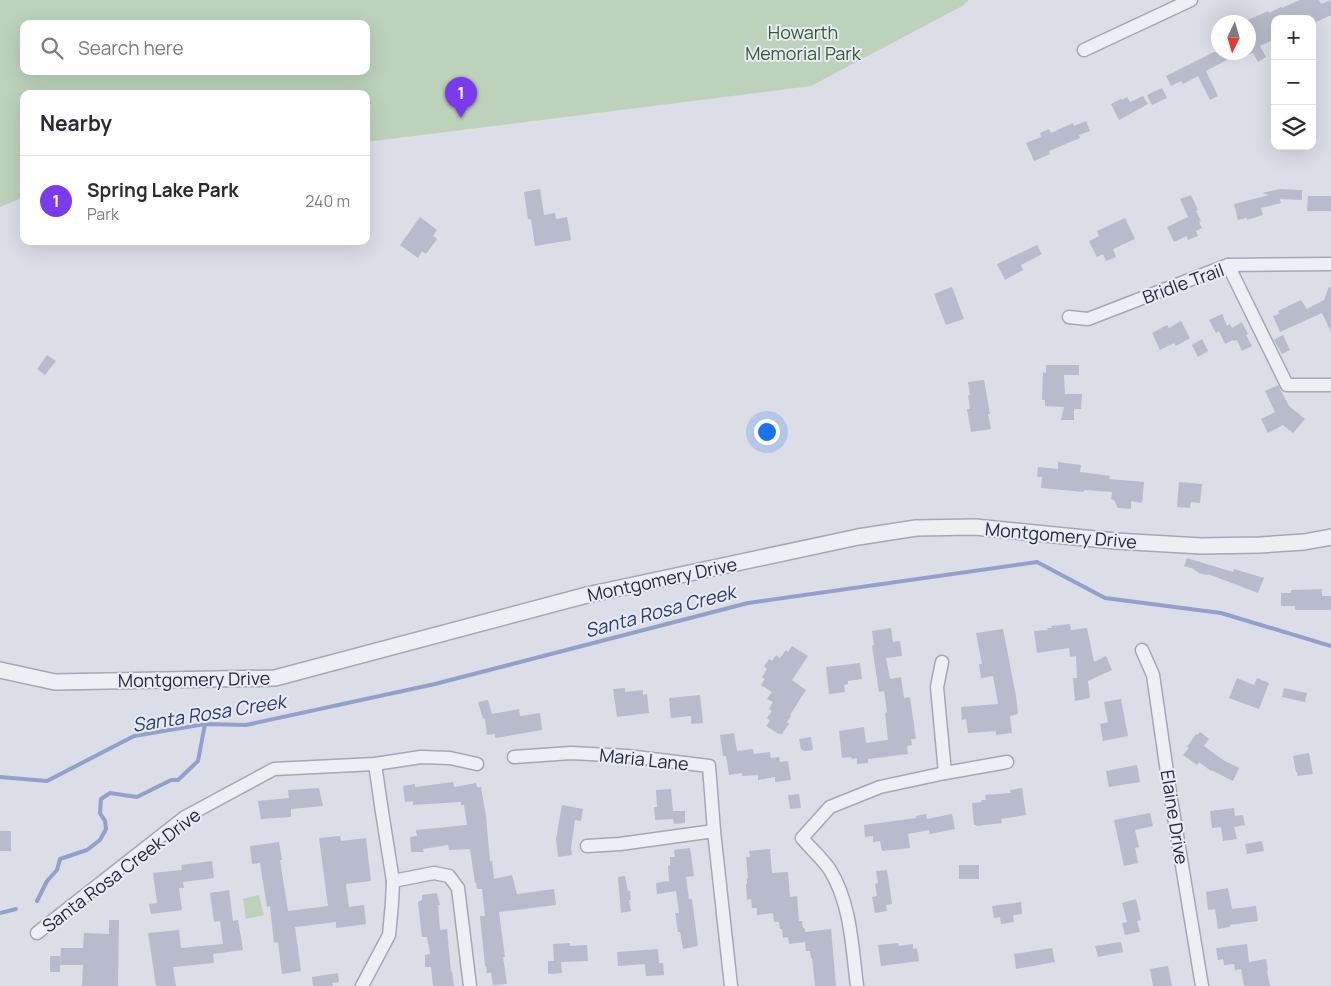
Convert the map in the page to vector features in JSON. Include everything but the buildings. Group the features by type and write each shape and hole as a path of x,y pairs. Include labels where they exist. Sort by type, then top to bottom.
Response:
{"street":[{"path":"1084,50 1191,0"},
{"name":"Bridle Trail","path":"1069,317 1088,319 1228,265 1331,264"},
{"path":"1228,265 1288,385 1331,385"},
{"name":"Montgomery Drive","path":"0,670 55,682 275,678 587,595 858,537 916,528 975,527 1115,541 1201,546 1304,542 1331,537"},
{"name":"Elaine Drive","path":"1142,650 1153,675 1170,793 1202,986"},
{"path":"942,662 937,687 946,773"},
{"name":"Maria Lane","path":"514,757 571,752 627,756 709,766 731,986"},
{"name":"Santa Rosa Creek Drive","path":"37,933 185,817 274,769 375,764 421,757 450,758 477,764"},
{"path":"857,986 848,917 839,889 830,869 802,838 830,807 880,788 1007,762"},
{"path":"362,986 389,935 393,880 375,764"},
{"path":"587,846 620,844 714,830"},
{"path":"393,880 434,873 449,876 458,888 470,986"}],"green space":[{"name":"Howarth Memorial Park","path":"0,0 969,0 962,6 811,86 370,141 370,90 20,90 20,199 0,207"},
{"path":"259,895 264,915 246,919 243,899"}],"waterway":[{"name":"Santa Rosa Creek","path":"0,777 47,781 134,736 205,724 246,725 435,684 748,603 1037,562 1105,598 1221,613 1331,646"},
{"path":"37,901 47,881 57,870 60,859 87,850 100,840 106,829 105,821 100,813 101,799 110,793 137,797 171,780 178,780 198,761 205,724"},
{"path":"0,913 16,909"}],"place":[{"name":"Spring Lake Park","path":"461,118"}]}
